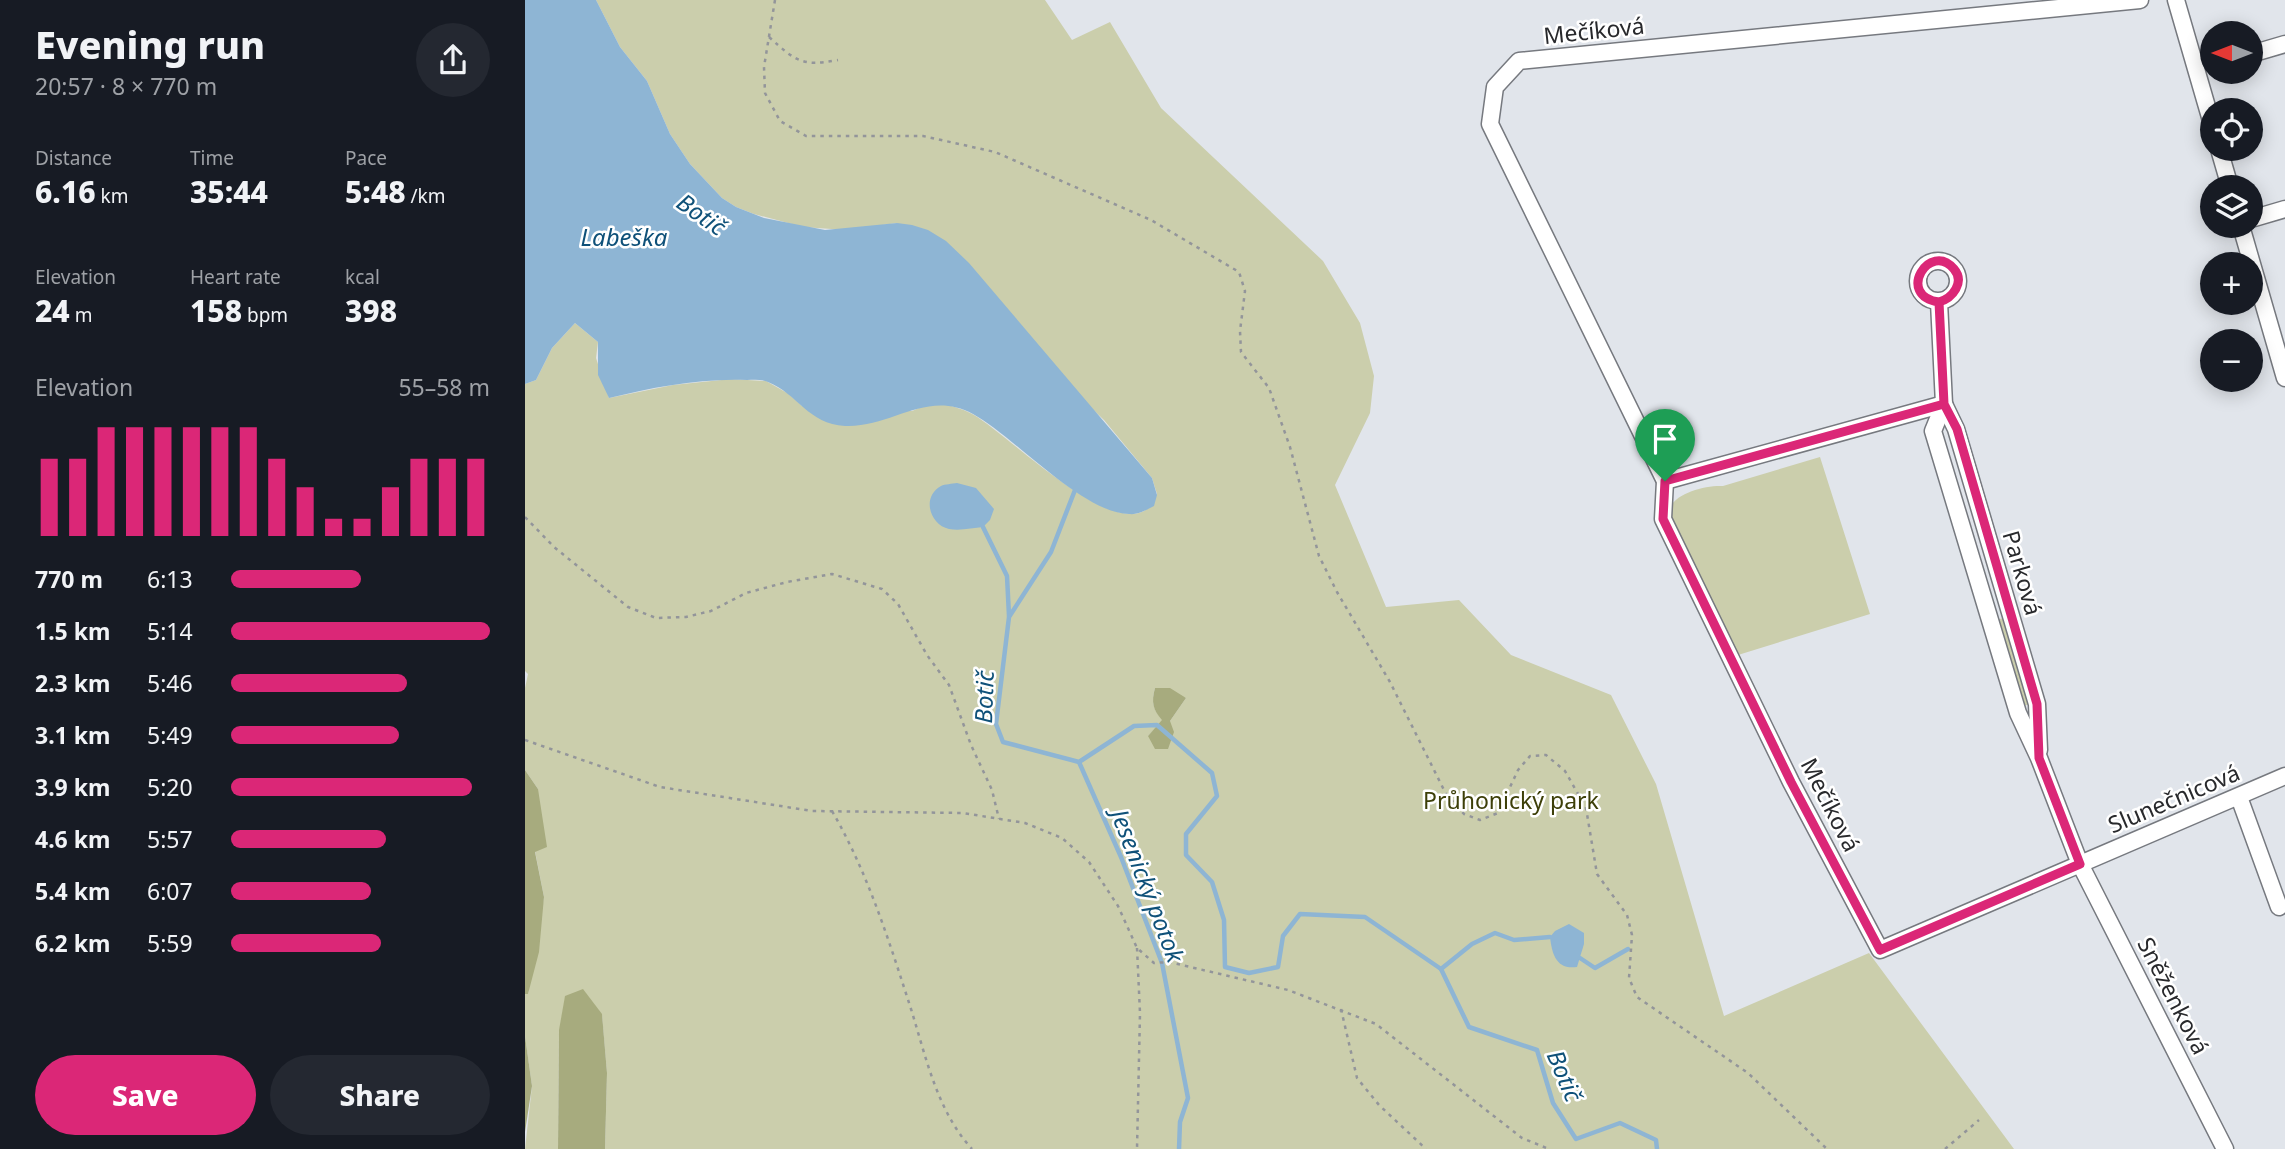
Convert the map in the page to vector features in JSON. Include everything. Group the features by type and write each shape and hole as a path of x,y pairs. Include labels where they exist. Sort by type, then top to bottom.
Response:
{"street":[{"name":"Mečíková","path":"2080,864 1880,950 1791,782 1663,519 1665,481 1490,124 1495,87 1519,61 2140,0"},
{"path":"2176,0 2200,58"},
{"path":"2263,50 2285,44"},
{"path":"2263,215 2285,209"},
{"path":"2245,238 2284,372"},
{"name":"Parková","path":"1939,302 1944,404 1957,429 2037,704 2039,758"},
{"path":"1665,481 1944,404"},
{"name":"Parková","path":"1944,404 1933,431 2018,713 2039,758 2080,864"},
{"name":"Slunečnicová","path":"2080,864 2285,776"},
{"path":"2239,797 2279,907"},
{"name":"Sněženková","path":"2080,864 2225,1149"}],"path":[{"path":"775,0 764,66 765,93 780,121 806,136 923,136 995,152 1151,220 1239,272 1245,291 1240,331 1241,352 1269,388 1290,447 1319,556 1390,681 1446,794 1464,814 1480,820 1498,813 1518,769 1530,756 1546,755 1565,771 1586,808 1597,874 1627,915 1632,935 1629,978 1637,997 1748,1073 1828,1149"},
{"path":"769,37 792,57 814,64 838,60"},
{"path":"525,517 554,547 628,607 656,618 686,617 711,611 745,593 832,574 882,589 898,604 927,655 949,685 971,745 992,790 999,820"},
{"path":"525,740 660,787 812,811 963,813 1025,823 1062,838 1089,862 1118,906 1137,948 1140,1013 1137,1149"},
{"path":"832,811 852,846 880,914 934,1083 958,1134 972,1149"},
{"path":"1137,948 1154,962 1169,962 1289,990 1377,1024 1522,1138 1549,1149"},
{"path":"1342,1009 1357,1078 1379,1105 1426,1149"},
{"path":"1945,1149 1979,1120"}],"green space":[{"name":"Průhonický park","path":"596,0 1045,0 1072,40 1110,22 1161,108 1323,261 1360,323 1374,376 1370,413 1335,485 1386,607 1459,600 1511,655 1611,695 1656,784 1724,1016 1869,953 2014,1149 605,1149 607,1073 602,1015 559,1030 558,1149 525,1149 532,1086 525,1036 525,994 528,994 544,897 535,851 538,789 525,770 525,688 528,674 525,671 525,384 536,380 552,348 575,323 598,342 596,358 609,398 673,385 731,379 766,381 789,394 802,406 912,411 931,404 943,404 974,415 1057,478 1106,508 1127,514 1144,511 1157,494 1152,478 1104,420 897,223 846,230 803,227 754,214 722,198 690,164 670,134 647,81 620,47","holes":["1155,688 1186,698 1170,721 1148,736 1163,720 1154,706"]},
{"path":"1820,457 1870,614 1738,655 1672,517 1670,507 1679,497 1693,491 1723,486"},
{"path":"2007,617 2032,703 2021,707 1993,621"},
{"path":"1155,688 1170,688 1186,698 1170,721 1174,732 1168,749 1155,749 1148,736 1162,720 1154,706"},
{"path":"525,770 538,789 547,847 535,852 544,897 539,952 528,994 525,994"},
{"path":"583,989 602,1014 607,1073 605,1149 558,1149 559,1030 565,996"},
{"path":"525,1036 532,1086 525,1132"}],"water":[{"name":"Labeška","path":"525,0 596,0 620,47 647,81 670,134 690,164 722,198 736,207 764,218 825,230 897,223 912,225 928,230 946,241 969,263 1152,478 1157,495 1154,506 1129,514 1091,501 1070,488 990,425 956,407 924,407 862,425 845,426 822,420 766,381 695,382 609,398 598,375 598,342 575,323 552,348 536,380 525,384"},
{"path":"957,483 976,488 994,509 990,520 983,527 949,529 933,517 930,503 935,491 943,485"},
{"path":"1569,924 1584,933 1584,944 1577,967 1564,966 1556,960 1551,943 1550,937 1555,931"}],"waterway":[{"name":"Botič","path":"1078,486 1051,552 1009,617 996,724 1003,742 1079,762 1134,726 1157,725 1212,773 1217,796 1186,834 1186,855 1212,882 1224,920 1225,967 1249,973 1278,967 1283,936 1300,914 1365,917 1441,969 1469,1027 1537,1050 1553,1103 1576,1139 1620,1123 1656,1140 1657,1149"},
{"path":"983,527 1007,576 1009,616"},
{"name":"Jesenický potok","path":"1079,762 1121,857 1162,963 1188,1098 1180,1122 1179,1149"},
{"path":"1441,969 1472,944 1495,933 1514,940 1550,937"},
{"path":"1580,958 1595,968 1628,949"}],"route":[{"path":"1665,481 1663,519 1791,782 1880,950 2080,864 2039,758 2037,704 1957,429 1944,404 1939,302 1946,300 1956,291 1958,281 1953,268 1945,262 1933,261 1920,271 1918,278 1918,286 1926,298 1939,302 1944,404 1665,481"}]}
